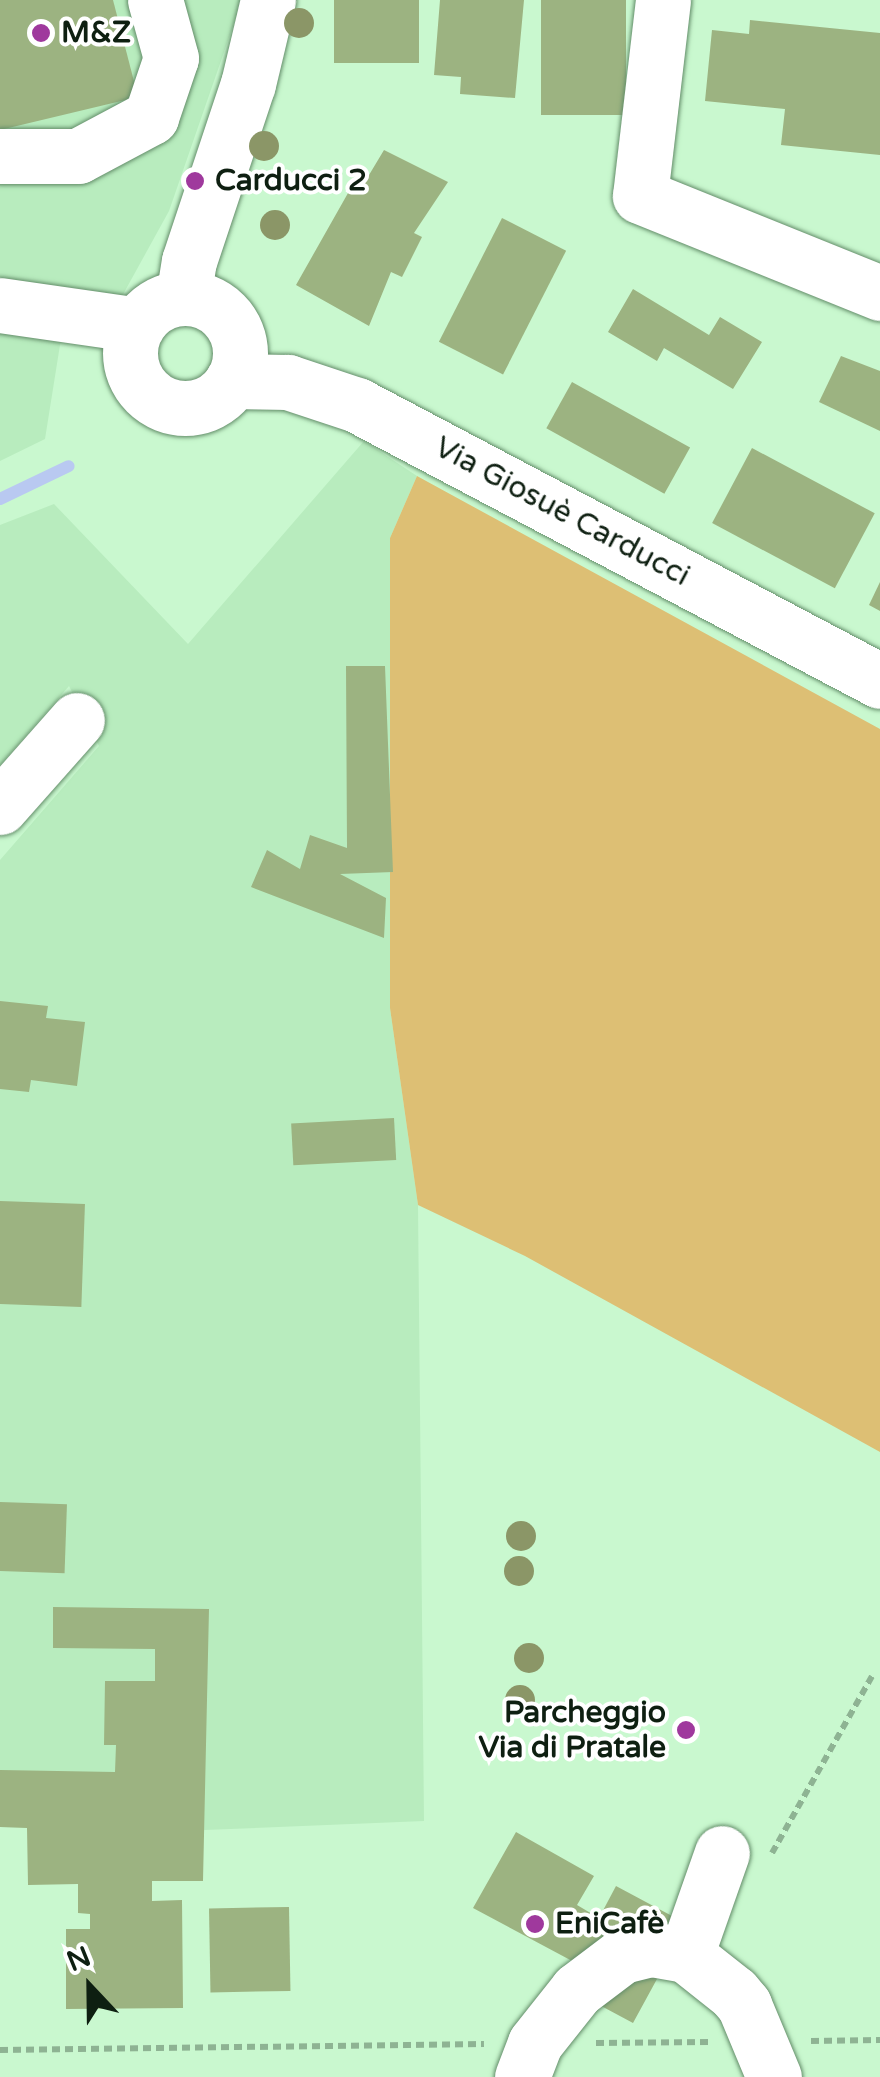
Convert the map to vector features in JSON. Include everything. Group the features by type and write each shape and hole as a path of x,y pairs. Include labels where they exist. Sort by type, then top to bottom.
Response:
{"street":[{"path":"0,156 78,156 152,117 171,58 155,0"},
{"path":"0,305 160,311 210,304 231,322 240,354 232,381 216,398 200,406 176,408 159,402 141,387 132,371 130,347 160,311 188,261 248,84 268,0"},
{"path":"663,0 640,196 880,293"},
{"path":"171,58 248,84"},
{"name":"Via Giosuè Carducci","path":"232,381 288,382 357,405 880,681"},
{"path":"0,807 77,720"},
{"path":"686,1955 746,1855"},
{"path":"528,2060 577,1990 622,1956 651,1949 686,1955 734,1993 767,2059"}],"path":[{"path":"746,1855 872,1676"},
{"path":"0,2050 528,2060 767,2059 880,2040"}],"shaded area":[{"path":"0,0 242,0 169,211 115,309 67,301 45,439 0,461"},
{"path":"364,441 417,476 390,538 390,1008 418,1205 424,1821 205,1830 0,1827 0,860 99,746 69,686 0,765 0,525 54,504 188,644"},
{"path":"417,476 880,729 880,1452 525,1256 418,1205 390,1008 390,538"}],"building":[{"path":"0,0 113,0 138,97 0,130"},
{"path":"334,0 419,0 419,63 334,63"},
{"path":"440,0 524,0 515,98 460,94 461,77 434,75"},
{"path":"541,0 626,0 626,115 541,115"},
{"path":"750,20 880,33 880,155 781,145 785,109 705,101 712,30 749,34"},
{"path":"384,150 448,182 414,233 422,237 402,277 391,272 369,326 296,285 352,186 360,190"},
{"path":"502,218 566,251 503,375 439,342"},
{"path":"633,289 709,335 720,317 762,342 733,389 664,348 657,361 608,332"},
{"path":"841,356 880,371 880,431 819,402"},
{"path":"572,382 690,447 664,494 546,428"},
{"path":"752,448 875,513 835,588 712,523"},
{"path":"880,582 880,611 869,605"},
{"path":"346,666 385,666 393,872 340,874 386,898 384,938 251,887 267,850 300,869 310,835 347,848"},
{"path":"0,1001 48,1006 46,1018 85,1022 77,1086 31,1080 29,1092 0,1089"},
{"path":"394,1118 396,1160 293,1165 291,1123"},
{"path":"0,1201 85,1204 81,1307 0,1304"},
{"path":"0,1502 67,1504 65,1573 0,1571"},
{"path":"53,1607 209,1609 203,1881 152,1881 152,1901 182,1900 183,2008 66,2009 66,1929 90,1929 90,1914 78,1913 78,1884 28,1885 27,1828 0,1827 0,1770 115,1772 116,1745 104,1745 105,1681 155,1681 155,1649 53,1648"},
{"path":"516,1832 594,1876 577,1905 599,1918 616,1886 687,1924 633,2023 562,1985 574,1962 473,1908"},
{"path":"289,1907 290,1991 210,1992 209,1908"}],"waterway":[{"path":"0,499 69,466"}],"place":[{"name":"M&Z","path":"41,33"},
{"name":"Carducci 2","path":"195,181"},
{"name":"Parcheggio Via di Pratale","path":"686,1730"},
{"name":"EniCafè","path":"535,1924"}]}
